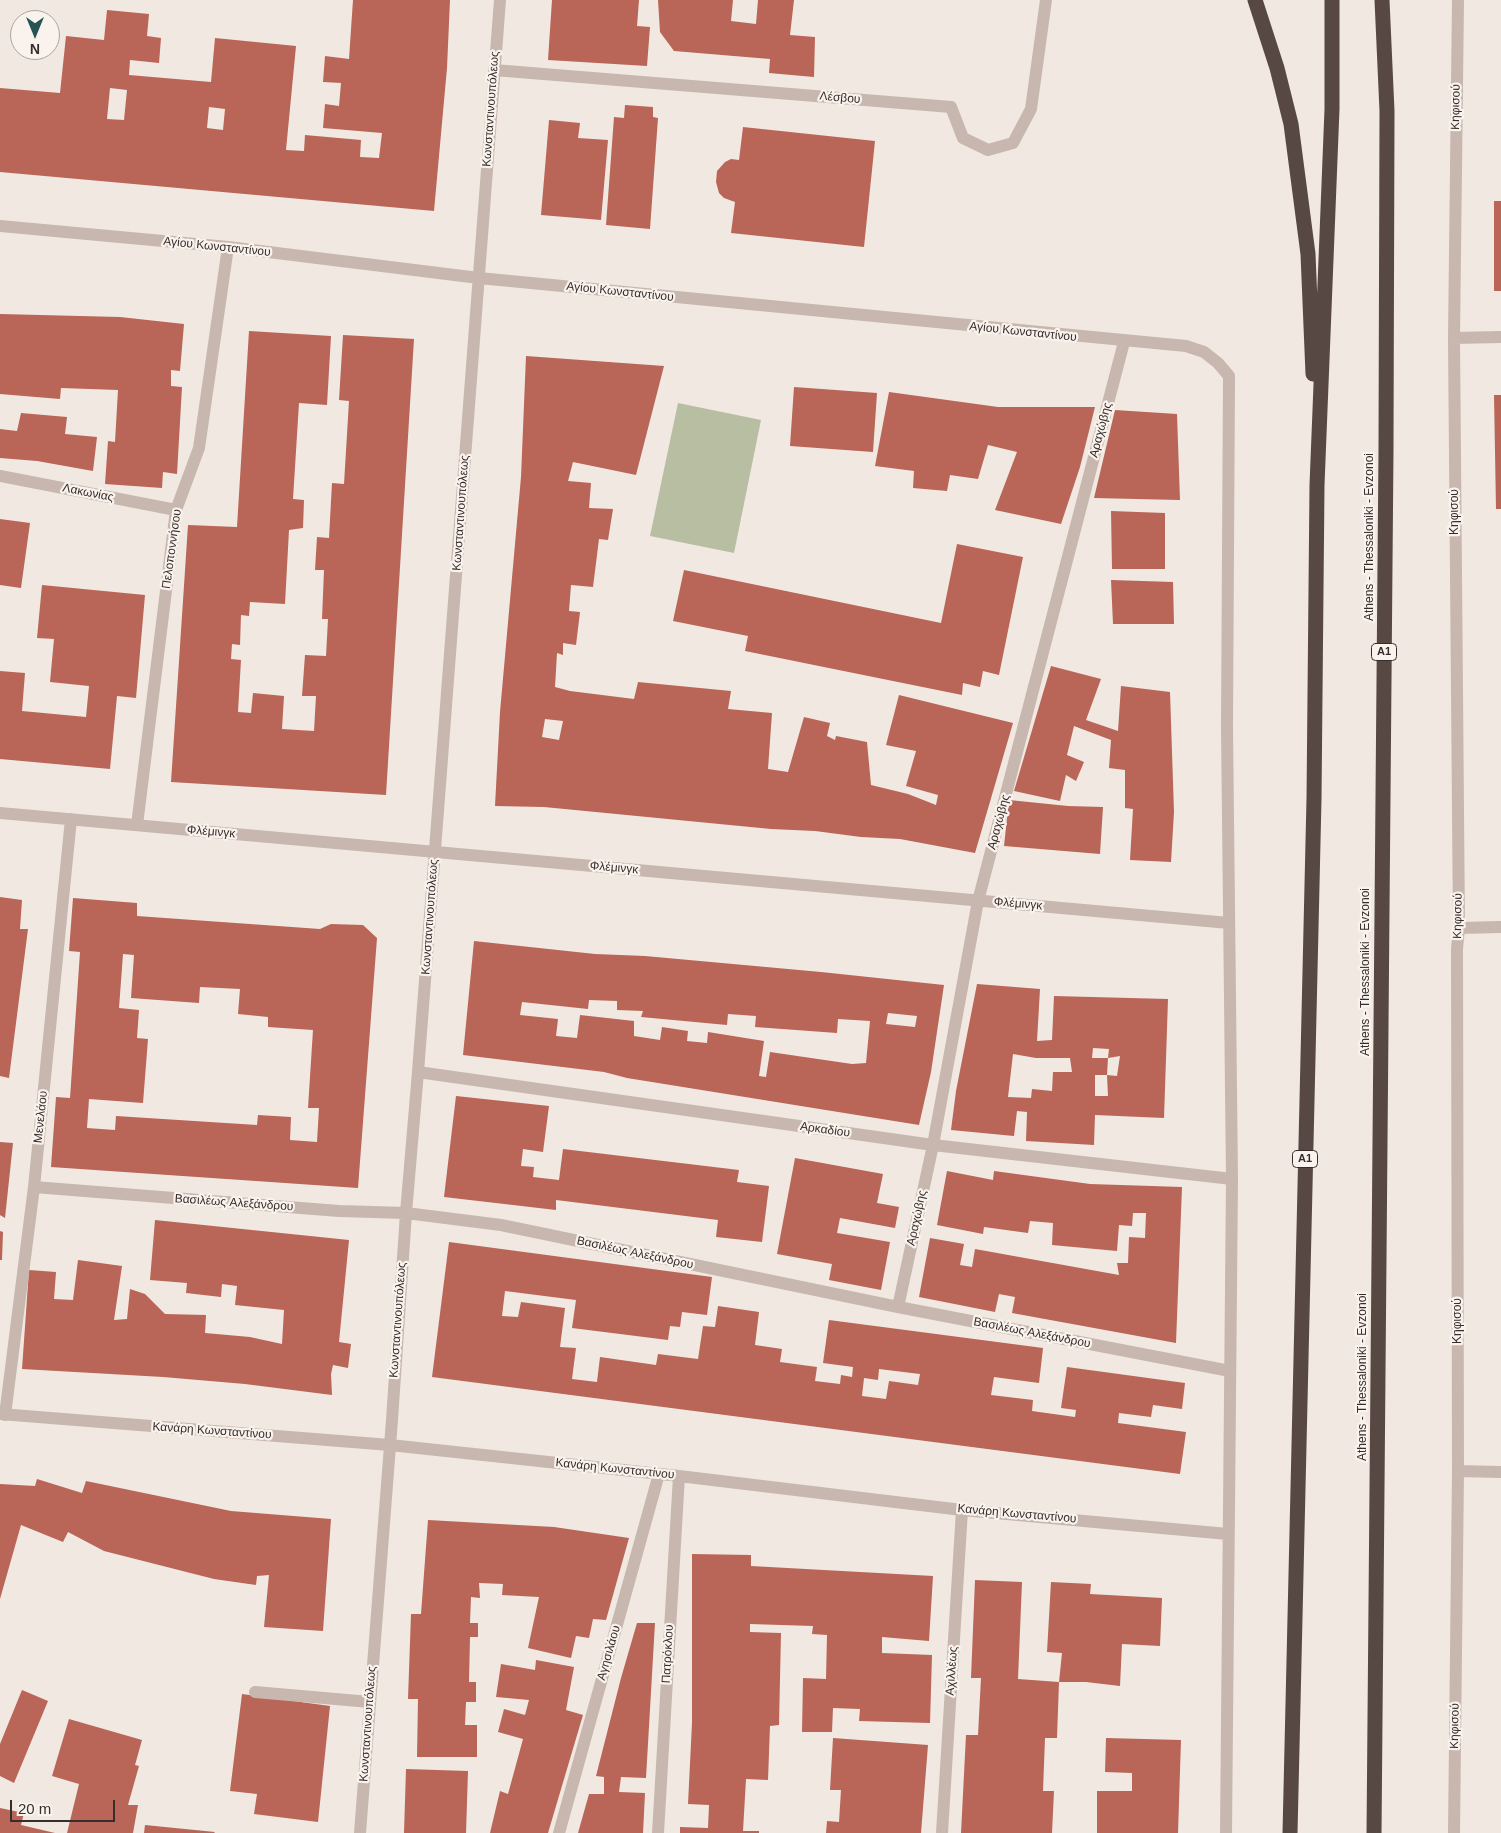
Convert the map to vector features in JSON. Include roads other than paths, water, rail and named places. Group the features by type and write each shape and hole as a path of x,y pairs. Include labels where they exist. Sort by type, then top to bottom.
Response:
{"highway":[{"path":"1255,0 1277,68 1290,124 1308,254 1317,485"},
{"path":"1317,485 1332,109 1332,0"},
{"path":"1382,0 1387,112"},
{"path":"1387,112 1392,0"},
{"name":"Athens - Thessaloniki - Evzonoi","path":"1374,1833 1386,460 1387,112"},
{"name":"Α1","path":"1290,1833 1314,799 1317,485"}],"street":[{"name":"Κωνσταντινουπόλεως","path":"360,1833 500,0"},
{"name":"Λέσβου","path":"494,70 951,107 963,138 988,150 1013,142 1031,108 1046,0"},
{"name":"Κηφισού","path":"1454,1833 1458,1471 1457,949 1459,928 1454,338 1458,0"},
{"name":"Αγίου Κωνσταντίνου","path":"0,226 228,247 478,278 1124,342 1186,346 1204,352 1218,363 1229,376 1226,727 1229,923"},
{"name":"Πελοποννήσου","path":"137,825 176,510 199,448 228,247"},
{"path":"1454,338 1501,337"},
{"name":"Αραχώβης","path":"898,1307 933,1145 978,901 1124,342"},
{"name":"Λακωνίας","path":"0,476 176,510"},
{"name":"Φλέμινγκ","path":"0,813 1229,923"},
{"name":"Μενελάου","path":"3,1414 34,1187 71,819"},
{"path":"1226,1833 1232,1179 1229,923"},
{"path":"1459,928 1501,927"},
{"name":"Αρκαδίου","path":"418,1072 933,1145 1232,1179"},
{"name":"Βασιλέως Αλεξάνδρου","path":"34,1187 339,1211 406,1213 501,1225 898,1307 1230,1371"},
{"name":"Κανάρη Κωνσταντίνου","path":"3,1414 390,1444 962,1510 1228,1534"},
{"path":"1458,1471 1501,1472"},
{"name":"Αγησιλάου","path":"559,1833 659,1474"},
{"name":"Πατρόκλου","path":"658,1833 678,1476"},
{"name":"Αχιλλέως","path":"942,1833 962,1510"},
{"path":"255,1692 370,1702"}]}
